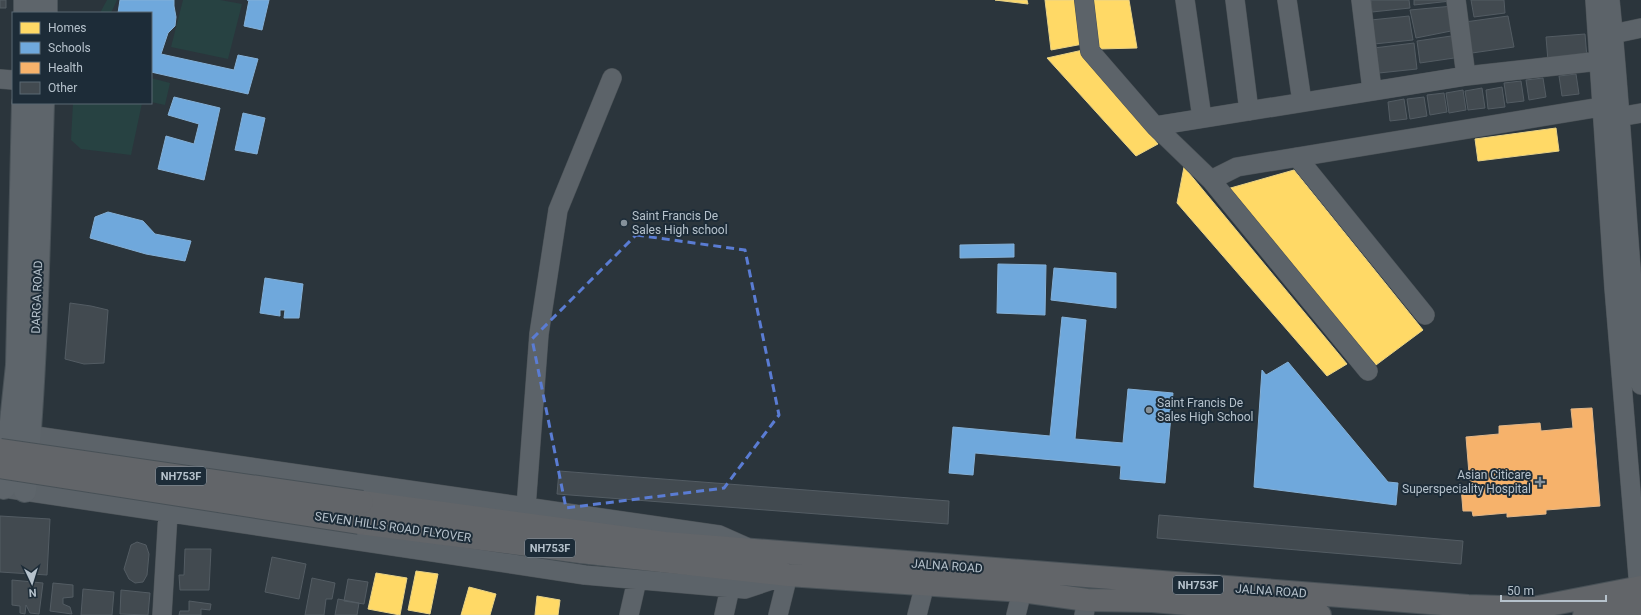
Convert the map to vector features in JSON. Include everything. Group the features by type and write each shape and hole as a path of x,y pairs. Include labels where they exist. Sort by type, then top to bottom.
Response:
{"highway":[{"name":"SEVEN HILLS ROAD FLYOVER","path":"10,437 504,522 666,543 755,551"},
{"name":"SEVEN HILLS ROAD FLYOVER","path":"0,467 359,523 581,552 788,575"},
{"name":"JALNA ROAD","path":"755,551 1468,606 1533,608 1640,588"},
{"name":"JALNA ROAD","path":"788,575 1022,591 1086,608 1151,608 1320,615"},
{"path":"1584,615 1641,609"}],"main road":[{"path":"25,0 25,12"},
{"path":"46,0 46,12"},
{"name":"DARGA ROAD","path":"23,104 17,365 10,437 25,492"},
{"name":"DARGA ROAD","path":"2,488 10,437 43,104"}],"street":[{"path":"1084,0 1090,51 1155,126 1211,180 1368,371"},
{"path":"1185,0 1202,118"},
{"path":"1235,0 1250,111"},
{"path":"1287,0 1302,102"},
{"path":"1361,0 1372,90"},
{"path":"1456,0 1466,76"},
{"path":"1595,0 1599,61 1611,112 1641,385"},
{"path":"1610,0 1613,34 1611,112 1614,288 1640,588"},
{"path":"1613,34 1641,28"},
{"path":"1155,126 1466,76 1599,61"},
{"path":"526,507 539,334 558,210 612,78"},
{"path":"0,79 12,80"},
{"path":"1211,180 1237,167 1297,157 1611,112 1641,113"},
{"path":"1297,157 1425,314"},
{"path":"10,437 526,507 719,535 755,551"},
{"path":"2,488 585,575 745,589 788,575"},
{"path":"162,615 168,513"},
{"path":"778,615 788,575"},
{"path":"629,615 636,580"},
{"path":"918,615 925,584"},
{"path":"724,615 730,588"},
{"path":"1016,615 1022,591"}],"highlighted area":[{"path":"636,235 745,250 779,415 724,488 566,508 532,339"}],"green space":[{"path":"107,0 117,0 111,12 101,12"},
{"path":"183,0 220,0 242,4 228,59 171,47"},
{"path":"152,78 170,83 165,105 152,102"},
{"path":"73,104 142,104 131,155 81,149 71,140"}],"building: Homes":[{"path":"995,0 1027,0 1028,4"},
{"path":"1045,0 1077,0 1083,44 1051,50"},
{"path":"1093,0 1129,0 1137,48 1099,49"},
{"path":"1083,50 1158,144 1136,156 1047,58"},
{"path":"1556,128 1559,151 1478,161 1475,139"},
{"path":"1184,167 1347,364 1327,376 1177,203"},
{"path":"1294,170 1423,330 1376,365 1227,189"},
{"path":"416,571 438,574 430,614 408,610"},
{"path":"376,573 407,578 400,615 368,609"},
{"path":"469,587 496,594 490,615 461,615"},
{"path":"537,596 560,600 558,615 535,615"}],"building: Schools":[{"path":"120,0 174,0 176,17 175,26 168,33 161,54 234,70 238,55 258,59 248,94 152,72 152,12 118,12"},
{"path":"249,0 269,0 262,30 244,26"},
{"path":"174,97 220,108 204,180 158,169 166,136 194,144 199,124 168,115"},
{"path":"243,113 265,118 257,154 235,150"},
{"path":"108,212 143,221 155,234 191,241 185,261 146,254 90,238 95,217"},
{"path":"1014,244 1014,257 960,258 960,245"},
{"path":"998,264 1046,265 1045,315 997,313"},
{"path":"1054,268 1116,273 1116,308 1051,300"},
{"path":"265,278 303,284 299,318 284,318 285,310 280,310 280,316 260,313"},
{"name":"Saint Francis De Sales High School","path":"1062,317 1086,320 1075,439 1123,443 1128,389 1173,393 1165,483 1120,479 1121,466 975,453 973,475 949,473 953,427 1050,436"},
{"path":"1288,362 1388,482 1398,483 1396,505 1254,487 1262,370 1266,375"}],"building: Health":[{"path":"1592,408 1600,506 1546,510 1546,514 1507,517 1507,513 1473,516 1472,511 1463,511 1461,487 1470,486 1466,437 1499,434 1499,426 1540,423 1541,431 1573,428 1571,409"}],"building: Other":[{"path":"0,0 6,0 6,8 0,8"},
{"path":"1371,0 1409,0 1410,8 1372,12"},
{"path":"1414,0 1451,0 1451,1 1414,5"},
{"path":"1471,0 1504,0 1505,13 1474,17"},
{"path":"1453,6 1456,30 1416,38 1410,10"},
{"path":"1409,16 1413,40 1374,44 1371,20"},
{"path":"1508,16 1514,47 1472,53 1465,22"},
{"path":"1585,34 1587,58 1548,61 1546,37"},
{"path":"1458,35 1461,57 1420,63 1417,41"},
{"path":"1414,43 1417,69 1379,73 1374,48"},
{"path":"1576,74 1579,94 1562,96 1559,76"},
{"path":"1543,78 1546,97 1529,100 1526,80"},
{"path":"1521,81 1524,101 1507,103 1504,83"},
{"path":"1502,87 1505,107 1488,109 1486,90"},
{"path":"1482,88 1485,108 1468,110 1465,91"},
{"path":"1463,90 1466,110 1449,113 1446,93"},
{"path":"1444,93 1447,112 1430,115 1427,95"},
{"path":"1424,97 1427,116 1410,119 1407,99"},
{"path":"1404,99 1407,119 1390,121 1388,102"},
{"path":"70,303 108,310 104,363 84,364 65,359"},
{"path":"559,471 949,501 948,524 557,494"},
{"path":"1159,515 1463,541 1461,564 1157,538"},
{"path":"0,516 50,519 47,575 0,572"},
{"path":"137,542 146,545 149,554 147,575 143,582 135,583 129,579 124,569 131,545"},
{"path":"185,549 211,549 209,590 180,590 179,575 184,575"},
{"path":"272,557 306,564 299,599 265,592"},
{"path":"312,578 335,583 332,599 326,599 324,615 305,615"},
{"path":"348,579 368,582 364,604 344,601"},
{"path":"12,580 43,583 39,614 30,613 26,605 25,614 20,613 20,606 12,605"},
{"path":"53,583 73,585 73,597 63,598 63,604 70,607 72,614 50,611"},
{"path":"83,589 114,592 112,615 81,615"},
{"path":"121,590 150,593 148,615 120,614"},
{"path":"338,599 359,603 357,615 335,615"},
{"path":"189,601 211,604 210,610 201,609 201,615 179,615 180,611 189,611"}],"place":[{"name":"Saint Francis De Sales High school","path":"624,223"},
{"name":"Saint Francis De Sales High School","path":"1149,410"},
{"name":"Asian Citicare Superspeciality Hospital","path":"1540,482"}]}
